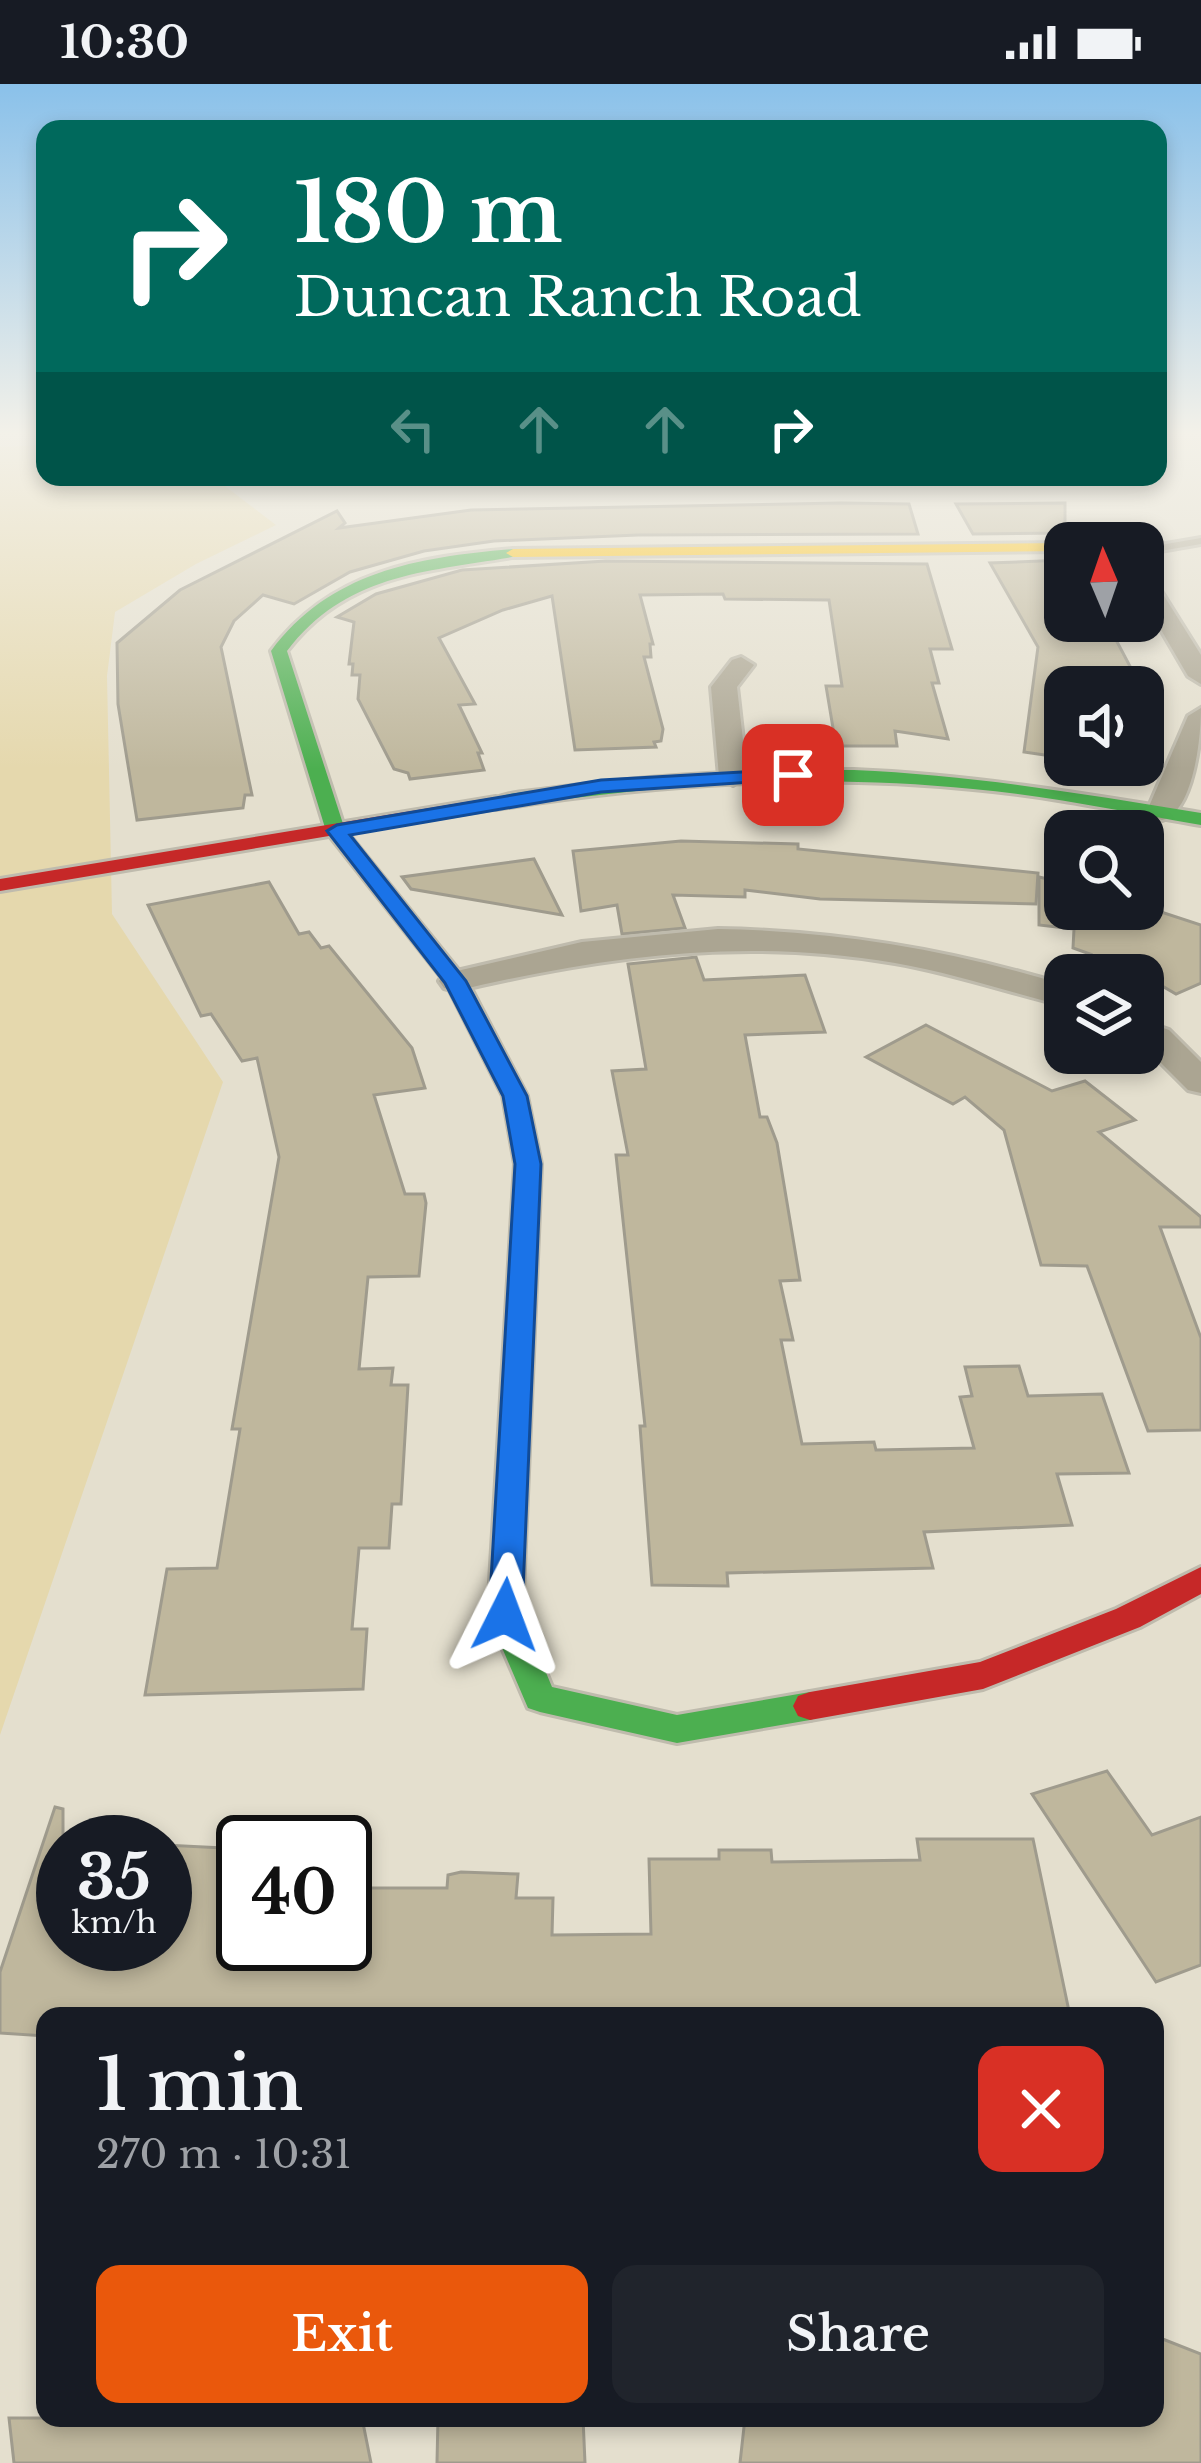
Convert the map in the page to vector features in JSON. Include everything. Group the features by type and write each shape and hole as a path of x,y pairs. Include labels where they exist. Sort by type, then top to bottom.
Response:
{"street":[{"path":"1044,547 563,550 472,556 358,586 309,614 279,651 337,831 455,981 515,1096 528,1164 505,1615 539,1698 677,1729 982,1675 1128,1618 1201,1579"},
{"path":"1164,615 1201,676"},
{"path":"733,776 724,688 741,665"},
{"path":"1162,810 1201,716"},
{"path":"0,885 601,786 733,776 956,781 1155,810"},
{"path":"1164,811 1201,819"},
{"path":"455,981 598,949 761,939 922,956 1044,990"},
{"path":"1164,1046 1201,1082"}],"shaded area":[{"path":"0,547 231,547 115,612 107,676 112,914 223,1082 0,1735"}],"building":[{"path":"265,547 452,547 350,572 294,604 263,595 234,621 221,647 252,795 245,795 243,808 137,820 118,704 117,643 180,590"},
{"path":"606,561 927,564 952,649 930,649 939,683 932,683 948,739 895,731 897,746 836,746 826,686 842,686 829,600 640,595 653,644 651,657 644,657 663,729 661,741 654,742 656,747 575,750 552,596 503,610 439,638 475,704 459,705 482,753 478,753 484,770 410,779 408,773 394,769 358,699 360,675 352,675 353,664 349,664 354,622 337,617 376,594 462,570"},
{"path":"1044,561 1044,642 1117,642 1130,666 1044,666 1044,755 1024,752 1038,647 990,563"},
{"path":"681,841 798,844 798,849 1038,873 1036,904 820,899 745,890 745,897 673,895 685,928 622,934 617,905 581,911 573,851"},
{"path":"534,859 562,915 411,889 402,877"},
{"path":"1039,877 1044,878 1044,926 1039,925"},
{"path":"269,882 299,934 309,932 321,948 329,946 412,1048 425,1088 374,1095 405,1194 424,1194 426,1203 419,1276 368,1277 359,1369 393,1368 391,1385 408,1385 401,1504 392,1504 389,1548 359,1548 352,1629 367,1629 363,1689 145,1695 167,1569 217,1568 240,1429 232,1429 279,1157 257,1058 242,1061 211,1014 201,1016 148,905"},
{"path":"1164,913 1201,925 1201,983 1176,994 1164,987 1164,954 1090,954 1073,948 1074,930 1164,930"},
{"path":"696,957 704,980 805,975 825,1032 745,1035 760,1117 767,1117 777,1143 800,1280 780,1281 793,1340 781,1340 802,1444 874,1442 876,1450 974,1448 960,1397 972,1396 965,1367 1019,1366 1028,1396 1102,1394 1129,1473 1057,1474 1072,1525 924,1532 933,1568 727,1573 728,1586 652,1585 640,1426 645,1426 616,1155 628,1155 612,1071 646,1069 628,964"},
{"path":"926,1025 1052,1091 1085,1081 1135,1120 1099,1132 1201,1217 1201,1227 1160,1227 1201,1338 1201,1430 1148,1431 1087,1266 1041,1265 1004,1130 965,1097 953,1104 866,1057"},
{"path":"1107,1771 1152,1835 1201,1817 1201,1965 1156,1982 1032,1794"},
{"path":"917,1839 1033,1839 1068,2007 36,2007 36,2035 0,2033 0,1972 36,1864 36,1971 192,1971 192,1846 216,1848 216,1971 372,1971 372,1888 447,1888 448,1875 461,1872 518,1874 516,1898 553,1898 552,1935 651,1934 649,1859 719,1859 719,1850 771,1850 772,1862 920,1860"},
{"path":"1164,2340 1201,2354 1201,2463 740,2463 744,2427 1164,2427"},
{"path":"9,2418 36,2418 36,2427 364,2427 371,2463 14,2463"},
{"path":"438,2427 583,2427 585,2463 437,2463"}],"traffic: fast":[{"path":"513,553 436,563 361,585 311,613 279,651 336,831 456,981 515,1096 528,1164 505,1615 540,1698 677,1729 810,1706"},
{"path":"496,803 674,781 854,776 1002,786 1201,819"}],"traffic: slow":[{"path":"513,553 1044,547"}],"traffic: jam":[{"path":"0,885 496,803"},
{"path":"810,1706 983,1675 1128,1618 1201,1579"}],"route":[{"path":"505,1615 528,1164 515,1096 455,981 337,831 601,786 793,775"}]}
